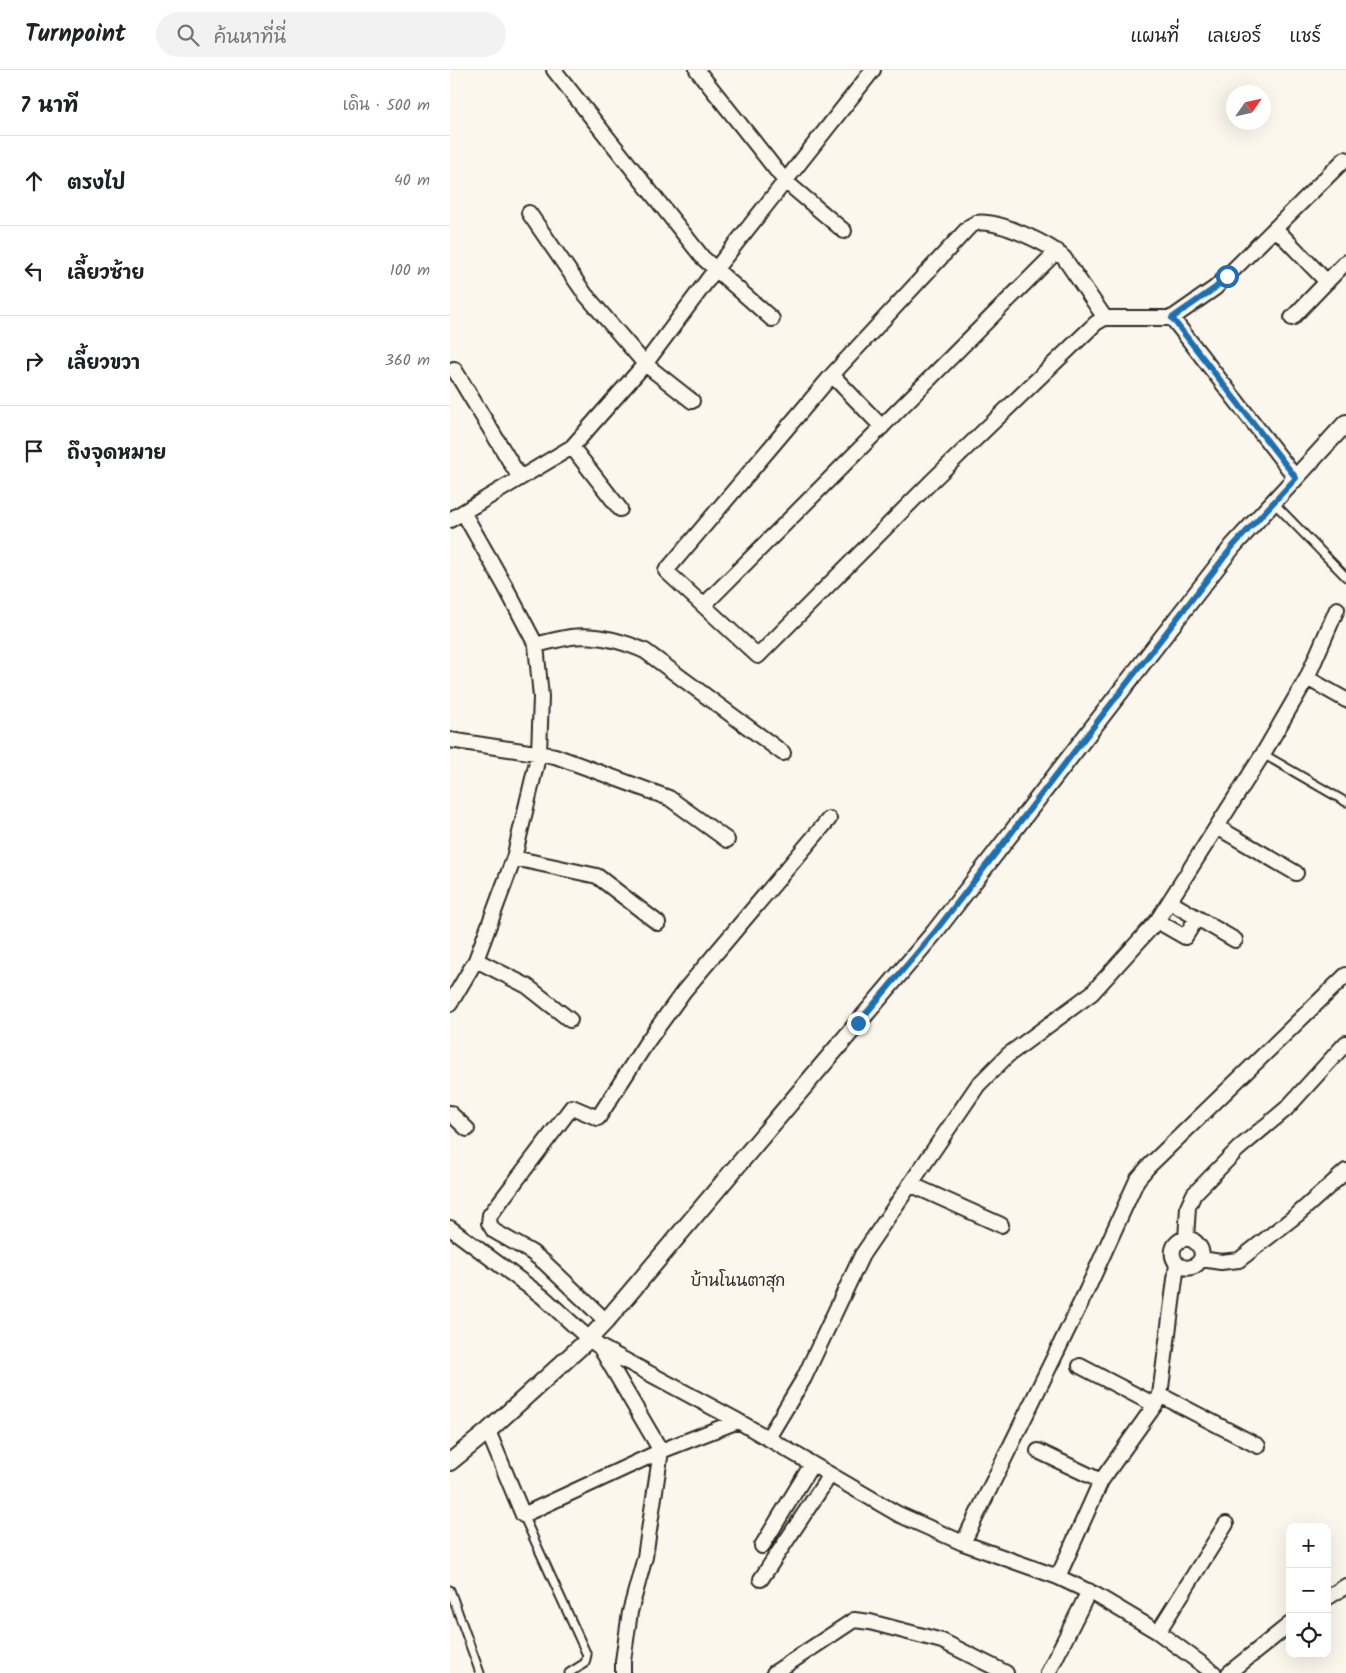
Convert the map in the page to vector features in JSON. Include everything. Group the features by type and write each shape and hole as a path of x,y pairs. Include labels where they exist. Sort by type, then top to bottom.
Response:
{"street":[{"path":"554,70 702,258 772,319"},
{"path":"697,70 785,181 844,231"},
{"path":"450,520 572,447 645,364 715,270 872,70"},
{"path":"1105,318 1064,258 1057,251 1032,237 1008,229 984,224 976,224 969,227 832,375 666,572 758,656 934,479 1096,322 1105,318 1172,318 1215,288 1345,159"},
{"path":"529,214 585,294 645,364 692,401"},
{"path":"1275,228 1327,282"},
{"path":"704,605 1057,251"},
{"path":"1292,318 1346,262"},
{"path":"1172,318 1296,478"},
{"path":"454,369 520,478"},
{"path":"832,375 882,426"},
{"path":"450,1462 595,1343 606,1321 934,933 1233,546 1346,423"},
{"path":"572,447 620,510"},
{"path":"450,1004 476,960 514,858 538,753 541,697 536,645 506,586 463,512"},
{"path":"768,1438 804,1378 862,1255 978,1086 1008,1055 1092,992 1157,921 1263,754 1308,678 1337,608"},
{"path":"536,645 572,637 596,638 623,642 645,651 783,753"},
{"path":"1308,678 1346,700"},
{"path":"450,740 555,756 669,798 727,840"},
{"path":"606,1321 544,1262 531,1252 494,1231 489,1223 490,1215 572,1107 598,1118 647,1042 684,991 829,819"},
{"path":"1217,827 1296,873"},
{"path":"514,858 597,876 658,922"},
{"path":"1170,902 1234,940"},
{"path":"1157,921 1185,937 1197,918"},
{"path":"476,960 527,986 570,1020"},
{"path":"963,1543 1087,1290 1137,1180 1148,1167 1346,975"},
{"path":"1186,1239 1188,1207 1194,1194 1238,1149 1286,1109 1346,1042"},
{"path":"450,1113 467,1129"},
{"path":"1201,1259 1221,1262 1239,1260 1298,1214 1346,1171"},
{"path":"910,1184 1001,1226"},
{"path":"450,1228 543,1296 595,1343 738,1421 898,1514 963,1543 1058,1578 1089,1592 1158,1632 1214,1673"},
{"path":"1186,1239 1191,1239 1201,1249 1201,1259 1190,1268 1180,1267 1174,1260 1172,1251 1177,1242 1186,1239"},
{"path":"1058,1578 1101,1481 1157,1400 1177,1264"},
{"path":"595,1343 661,1451 645,1557 630,1612 623,1661 624,1673"},
{"path":"1080,1366 1258,1446"},
{"path":"488,1432 523,1515 661,1451 738,1421"},
{"path":"1038,1451 1101,1481"},
{"path":"762,1546 812,1464"},
{"path":"761,1579 830,1475"},
{"path":"1158,1632 1226,1524"},
{"path":"1331,1595 1346,1586"},
{"path":"1048,1673 1089,1592"},
{"path":"774,1673 854,1620 870,1622 942,1640 1006,1673"},
{"path":"1229,1673 1286,1627"}],"lane":[{"path":"1273,502 1346,577"},
{"path":"1263,754 1346,802"},
{"path":"523,1515 586,1655 584,1663 569,1673"},
{"path":"450,1590 480,1673"}],"district":[{"name":"บ้านโนนตาสุก","path":"738,1281"}],"route":[{"path":"858,1023 934,933 1233,546 1296,478 1172,318 1215,288 1227,276"}]}
